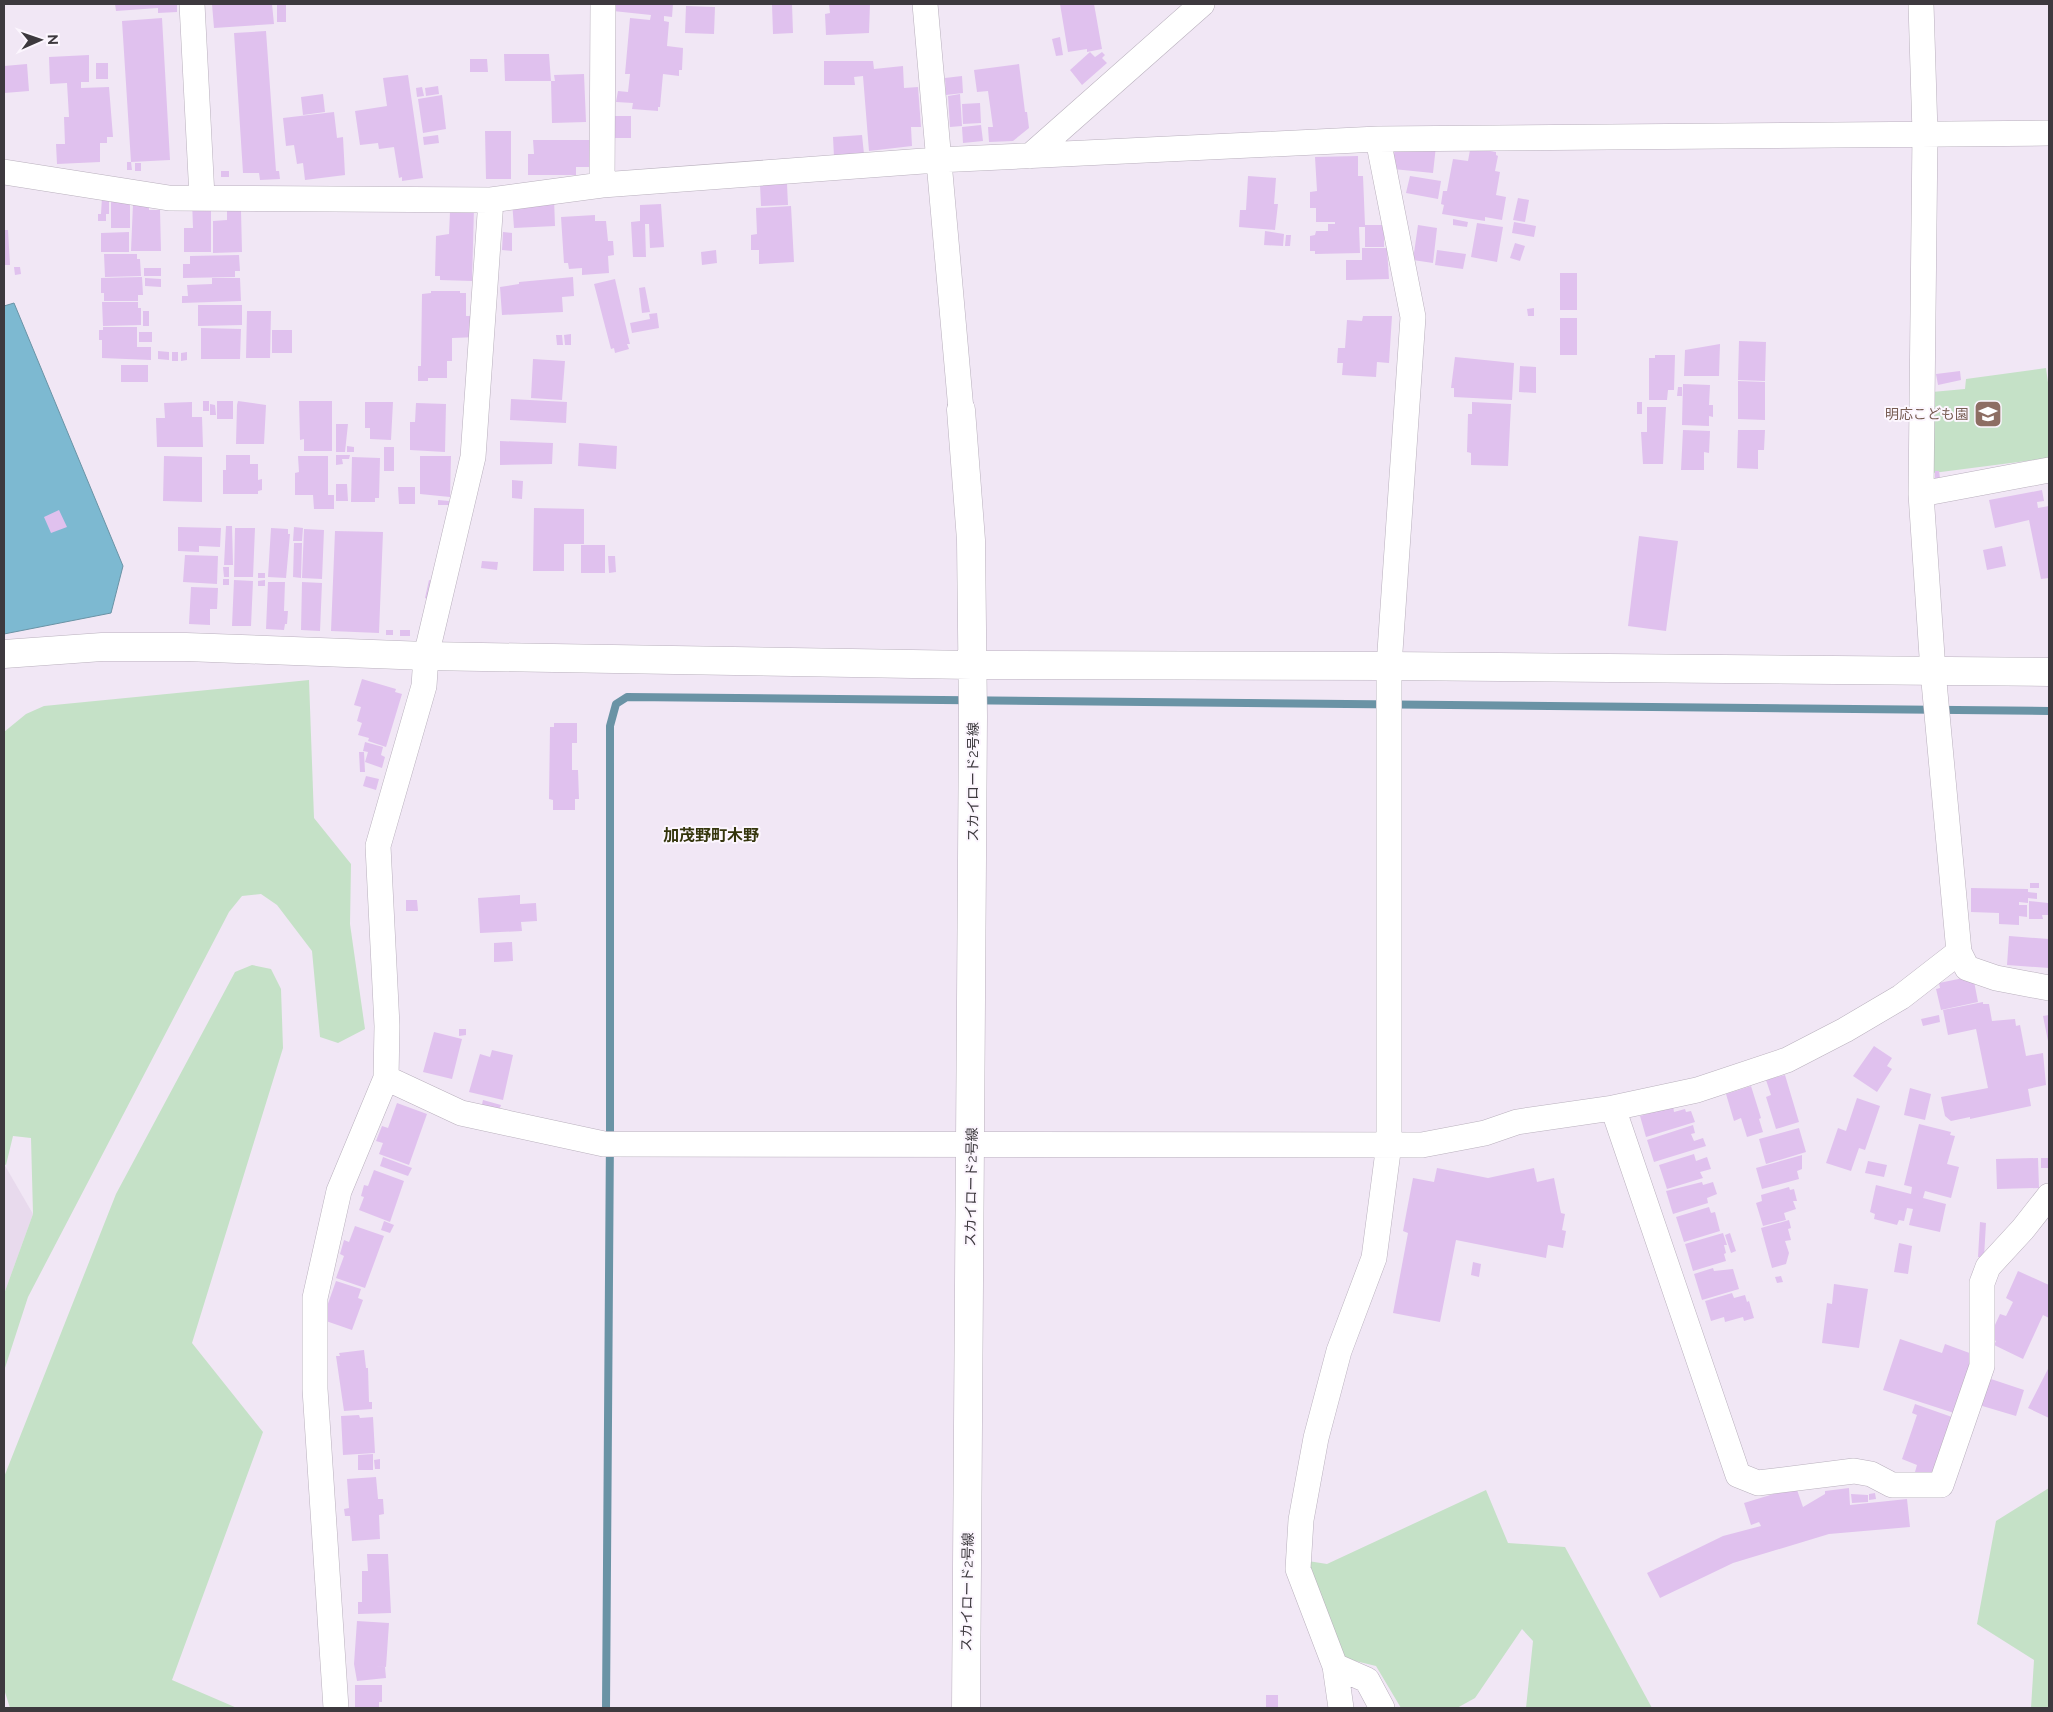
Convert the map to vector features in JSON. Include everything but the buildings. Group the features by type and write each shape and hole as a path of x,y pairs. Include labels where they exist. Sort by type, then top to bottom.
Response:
{"street":[{"path":"192,4 202,197"},
{"path":"602,185 603,4"},
{"path":"925,4 937,160 961,410"},
{"path":"1030,156 1202,4"},
{"path":"1921,4 1925,134 1921,494 1933,672 1959,952 1967,968 1996,978 2049,988"},
{"path":"4,172 169,198 491,200 602,185 937,160 1378,139 2049,133"},
{"path":"1341,1708 1335,1666 1298,1569 1301,1520 1316,1438 1339,1351 1374,1258 1389,1144 1389,666 1413,317 1378,139"},
{"path":"336,1708 324,1501 315,1389 315,1298 339,1191 386,1078 387,1026 378,846 424,686 426,656 473,457 491,200"},
{"name":"スカイロード2号線","path":"961,410 971,540 973,717 972,1145 966,1708"},
{"path":"1921,494 2049,470"},
{"path":"4,654 102,647 186,647 972,677 1389,666 2049,672"},
{"path":"386,1078 461,1113 610,1144 1422,1145 1485,1133 1516,1122 1613,1108 1697,1090 1787,1060 1845,1030 1901,997 1959,952"},
{"path":"1613,1108 1738,1474 1758,1483 1854,1471 1871,1474 1892,1485 1941,1485 1982,1366 1982,1283 1988,1267 2023,1229 2049,1196"},
{"path":"1335,1666 1367,1680 1382,1708"}],"shaded area":[{"path":"4,1164 33,1214 4,1294"}],"green space":[{"name":"明応こども園","path":"2046,368 2049,390 2049,458 1933,473 1932,392 1965,389 1966,379"},
{"path":"309,680 314,818 351,864 350,924 365,1029 338,1043 320,1037 312,951 277,905 261,894 242,896 229,912 28,1297 4,1371 4,1294 33,1214 31,1138 13,1136 6,1165 4,1164 4,732 26,714 44,706"},
{"path":"252,965 271,969 281,989 283,1048 192,1343 263,1432 172,1680 237,1708 10,1708 4,1689 4,1477 116,1194 235,972"},
{"path":"2049,1488 2049,1708 2031,1708 2034,1660 1977,1624 1996,1521"},
{"path":"1486,1490 1508,1543 1565,1547 1652,1708 1526,1708 1533,1641 1522,1629 1475,1698 1457,1708 1401,1708 1376,1666 1343,1658 1308,1561 1327,1564"}],"water":[{"path":"14,303 123,566 111,613 4,634 4,306"}],"waterway":[{"path":"606,1708 610,1133 610,726 616,704 627,697 2049,711"}],"place":[{"name":"明応こども園","path":"1988,414"}],"district":[{"name":"加茂野町木野","path":"711,835"}]}
